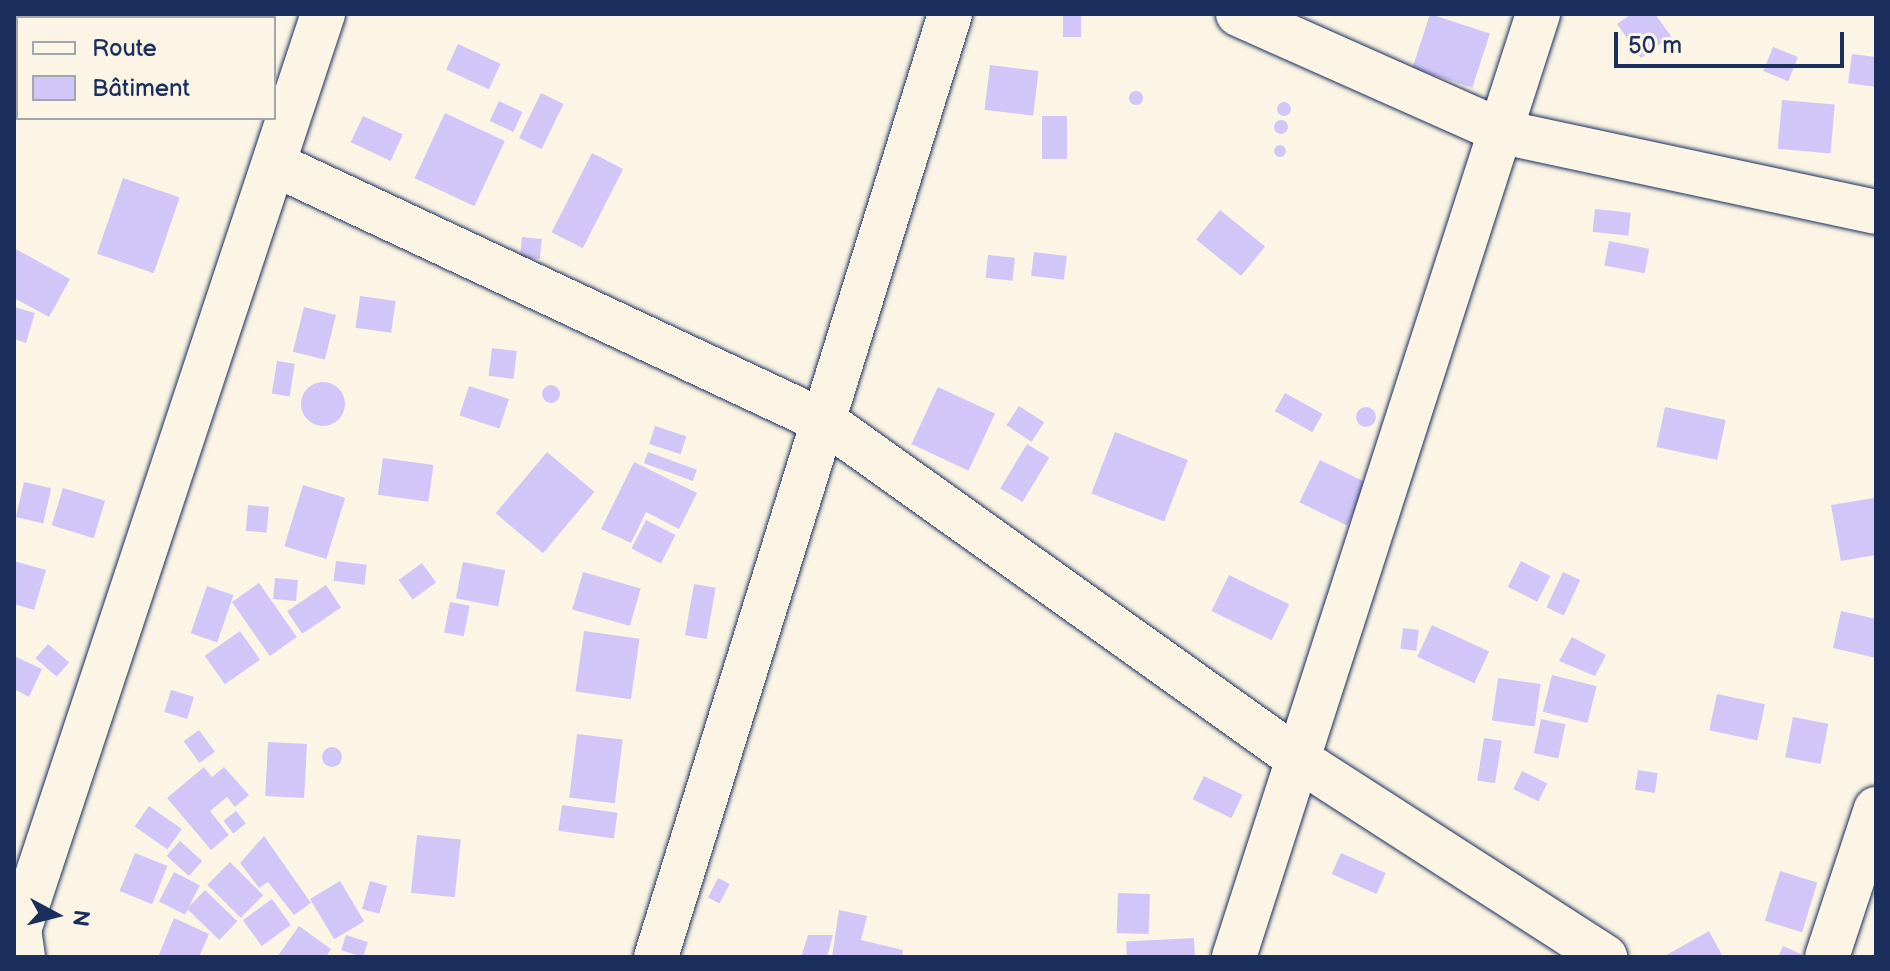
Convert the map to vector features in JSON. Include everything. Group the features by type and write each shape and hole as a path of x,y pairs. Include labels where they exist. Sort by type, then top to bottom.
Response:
{"street":[{"path":"18,938 323,14"},
{"path":"656,957 827,423 950,14"},
{"path":"1238,14 1503,132 1876,212"},
{"path":"1234,957 1301,761 1538,14"},
{"path":"274,164 827,423 1301,761 1605,957"},
{"path":"1827,957 1876,809"}],"building":[{"path":"1063,14 1081,14 1081,37 1063,37"},
{"path":"1430,14 1490,33 1472,88 1412,68"},
{"path":"1631,14 1655,14 1671,36 1641,58 1617,24"},
{"path":"458,44 501,64 489,89 446,69"},
{"path":"1773,47 1798,57 1788,81 1763,71"},
{"path":"1852,54 1876,57 1876,87 1848,83"},
{"path":"990,65 1039,71 1033,116 985,110"},
{"path":"1136,91 1143,98 1136,105 1129,98"},
{"path":"541,93 563,104 542,149 519,138"},
{"path":"1782,100 1835,105 1831,153 1778,149"},
{"path":"499,101 523,112 513,132 490,121"},
{"path":"1284,102 1291,109 1284,116 1277,109"},
{"path":"445,113 505,141 474,206 415,178"},
{"path":"363,116 403,135 391,161 351,142"},
{"path":"1042,116 1067,116 1067,159 1042,159"},
{"path":"1281,120 1288,127 1281,134 1274,127"},
{"path":"1280,145 1286,151 1280,157 1274,151"},
{"path":"592,153 623,169 583,248 552,232"},
{"path":"123,178 180,198 154,273 97,254"},
{"path":"1595,209 1631,213 1628,236 1593,232"},
{"path":"1220,210 1265,247 1241,276 1196,240"},
{"path":"522,237 542,239 540,259 520,257"},
{"path":"1609,241 1649,249 1644,273 1604,266"},
{"path":"14,248 70,279 49,317 14,298"},
{"path":"1034,252 1067,256 1064,280 1031,276"},
{"path":"988,255 1015,258 1012,281 986,278"},
{"path":"360,296 396,301 391,333 356,328"},
{"path":"14,307 35,313 26,343 14,339"},
{"path":"304,307 336,315 325,360 293,352"},
{"path":"492,348 517,351 513,379 489,376"},
{"path":"277,361 295,364 290,396 272,394"},
{"path":"323,382 338,389 345,404 338,419 323,426 308,419 301,404 308,389"},
{"path":"551,385 560,394 551,403 542,394"},
{"path":"469,386 509,399 499,428 459,415"},
{"path":"938,387 995,414 968,471 911,444"},
{"path":"1285,393 1323,414 1312,432 1275,411"},
{"path":"1019,406 1044,422 1032,442 1006,425"},
{"path":"1366,407 1373,410 1376,417 1373,424 1366,427 1359,424 1356,417 1359,410"},
{"path":"1665,407 1726,420 1717,460 1656,447"},
{"path":"655,426 686,436 681,454 649,444"},
{"path":"1115,432 1188,460 1164,522 1091,494"},
{"path":"1027,444 1049,457 1023,502 1000,489"},
{"path":"547,452 594,492 543,553 496,513"},
{"path":"648,452 697,470 693,481 644,463"},
{"path":"383,458 434,465 428,502 378,495"},
{"path":"1320,460 1368,483 1347,525 1299,502"},
{"path":"634,462 697,493 679,529 646,512 631,543 601,529"},
{"path":"24,482 51,488 43,523 16,517"},
{"path":"303,485 345,498 326,559 284,546"},
{"path":"63,488 105,501 94,538 52,525"},
{"path":"1874,498 1876,555 1841,561 1831,505"},
{"path":"248,505 269,507 267,533 246,531"},
{"path":"646,520 675,535 661,563 631,549"},
{"path":"14,561 46,570 34,610 14,604"},
{"path":"336,561 367,565 364,585 334,581"},
{"path":"1521,561 1550,576 1537,602 1508,587"},
{"path":"463,562 505,570 498,607 456,598"},
{"path":"422,563 436,582 413,599 399,580"},
{"path":"583,572 641,589 630,626 572,609"},
{"path":"1563,572 1580,580 1564,615 1547,607"},
{"path":"1229,575 1289,604 1272,640 1211,611"},
{"path":"275,578 298,580 296,601 273,599"},
{"path":"259,583 297,637 270,656 232,602"},
{"path":"694,584 716,588 707,639 685,635"},
{"path":"326,585 341,607 302,634 287,611"},
{"path":"207,586 233,595 217,642 191,633"},
{"path":"450,602 470,606 464,636 444,632"},
{"path":"1841,611 1876,619 1876,658 1833,648"},
{"path":"1432,625 1489,652 1474,683 1417,657"},
{"path":"1403,628 1419,630 1416,651 1400,649"},
{"path":"240,631 260,660 225,684 205,656"},
{"path":"584,631 639,639 631,699 576,691"},
{"path":"1572,637 1606,655 1595,676 1559,661"},
{"path":"48,644 69,662 57,677 36,658"},
{"path":"14,656 42,669 29,697 14,689"},
{"path":"1552,675 1597,686 1587,723 1543,712"},
{"path":"1498,678 1541,684 1535,727 1492,721"},
{"path":"171,690 194,697 187,719 164,712"},
{"path":"1717,694 1765,704 1757,740 1709,730"},
{"path":"1793,717 1828,724 1821,764 1785,757"},
{"path":"1541,719 1565,724 1558,758 1534,753"},
{"path":"199,730 215,752 199,763 184,741"},
{"path":"577,734 623,740 615,803 569,798"},
{"path":"1484,738 1502,741 1495,783 1477,780"},
{"path":"268,742 307,744 304,798 265,796"},
{"path":"332,747 339,750 342,757 339,764 332,767 325,764 322,757 325,750"},
{"path":"204,767 212,777 224,767 249,795 235,807 227,797 210,811 229,835 211,850 167,798"},
{"path":"1638,770 1658,773 1655,793 1635,790"},
{"path":"1522,771 1547,783 1538,801 1513,789"},
{"path":"1204,776 1243,795 1231,818 1193,799"},
{"path":"562,805 617,813 614,839 558,831"},
{"path":"149,806 182,829 167,849 135,826"},
{"path":"236,811 246,824 233,833 223,821"},
{"path":"417,835 461,840 455,897 411,893"},
{"path":"264,836 311,903 294,915 268,882 259,888 240,863"},
{"path":"180,841 202,861 189,876 167,856"},
{"path":"135,853 167,866 152,904 120,891"},
{"path":"1341,853 1386,873 1376,894 1332,874"},
{"path":"230,862 263,895 241,918 207,885"},
{"path":"1780,871 1817,882 1802,932 1765,921"},
{"path":"174,872 200,885 185,915 159,901"},
{"path":"718,878 730,884 720,904 708,898"},
{"path":"340,881 364,921 334,939 310,899"},
{"path":"370,881 387,886 379,914 362,909"},
{"path":"205,890 237,921 219,940 187,909"},
{"path":"1118,893 1150,894 1149,934 1117,933"},
{"path":"272,899 291,925 262,946 243,920"},
{"path":"839,910 867,916 861,940 903,950 902,957 832,957"},
{"path":"174,918 209,934 199,957 158,957"},
{"path":"299,926 331,949 326,957 277,957"},
{"path":"1709,931 1723,957 1663,957"},
{"path":"346,935 368,942 363,957 341,950"},
{"path":"808,935 833,935 827,957 801,957"},
{"path":"1194,938 1195,957 1127,957 1126,942"},
{"path":"1783,946 1803,955 1802,957 1778,957"}]}
